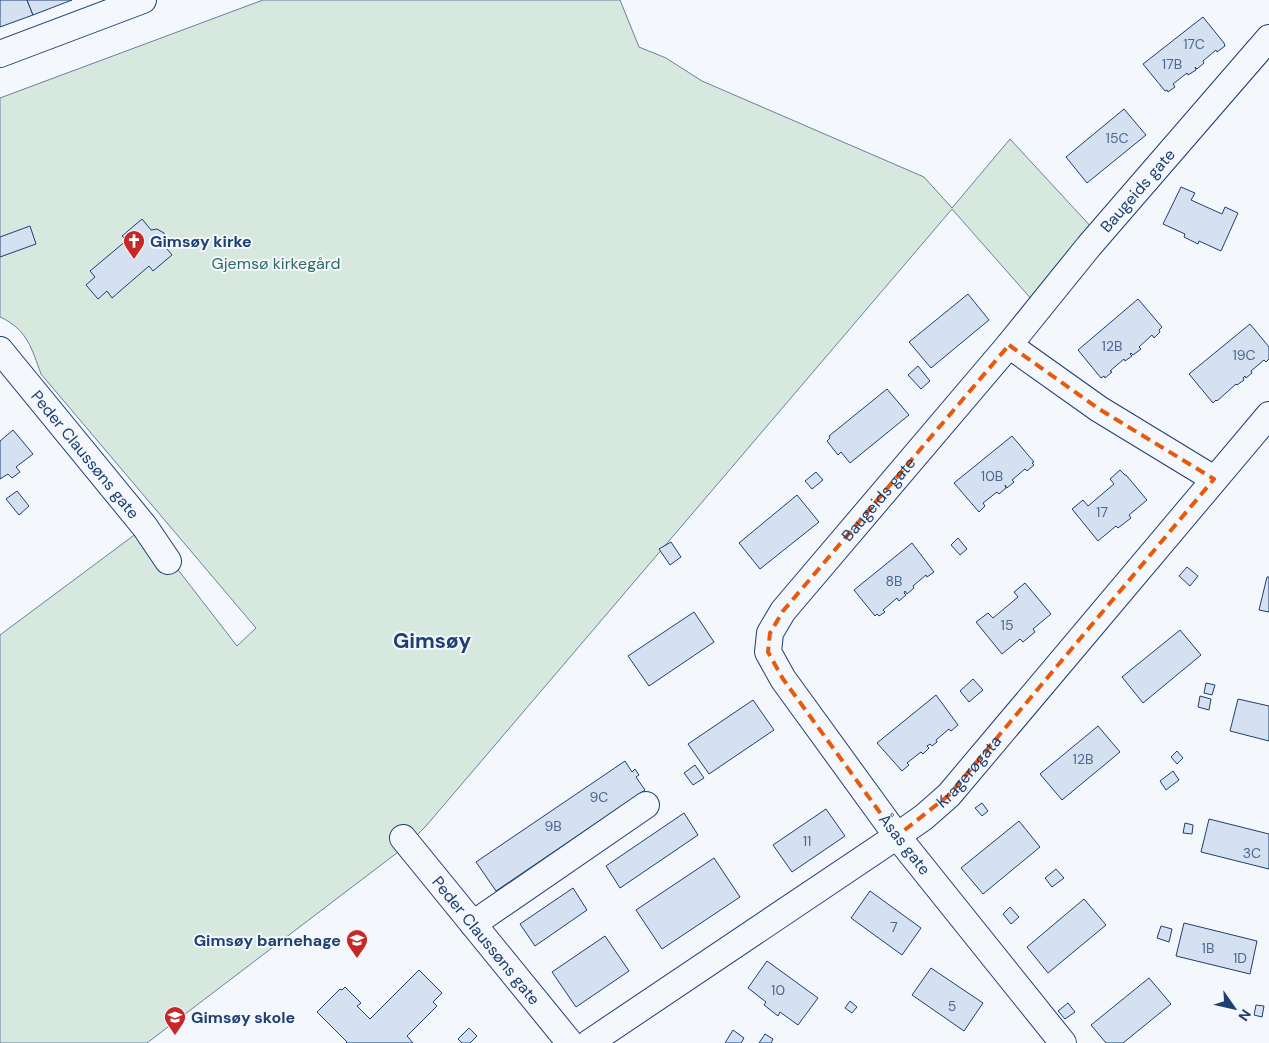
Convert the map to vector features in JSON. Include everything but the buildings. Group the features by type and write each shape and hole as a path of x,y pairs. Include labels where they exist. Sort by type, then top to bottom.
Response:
{"street":[{"path":"0,54 143,0"},
{"name":"Baugeids gate","path":"770,632 783,611 1009,345 1089,246 1269,38"},
{"path":"1009,345 1099,410 1214,479"},
{"name":"Peder Claussøns gate","path":"3,360 145,527 168,561"},
{"name":"Kragerøgata","path":"589,1043 897,836 950,795 1269,414"},
{"name":"Åsas gate","path":"770,632 768,652 784,679 897,836 1063,1043"},
{"path":"473,924 646,805"},
{"name":"Peder Claussøns gate","path":"403,838 570,1043"}],"highlighted area":[{"path":"1009,345 1099,409 1214,479 949,795 897,836 783,679 768,652 770,633 783,611"}],"green space":[{"name":"Gjemsø kirkegård","path":"263,0 620,0 639,47 666,58 702,81 924,177 952,208 1010,139 1094,230 1033,301 952,209 426,826 406,846 147,1043 0,1043 0,635 145,527 237,646 256,628 41,374 31,348 17,327 0,317 0,98"}],"place":[{"name":"Gimsøy kirke","path":"134,260"},
{"name":"Gimsøy barnehage","path":"357,959"},
{"name":"Gimsøy skole","path":"175,1036"}],"district":[{"name":"Gimsøy","path":"432,641"}]}
